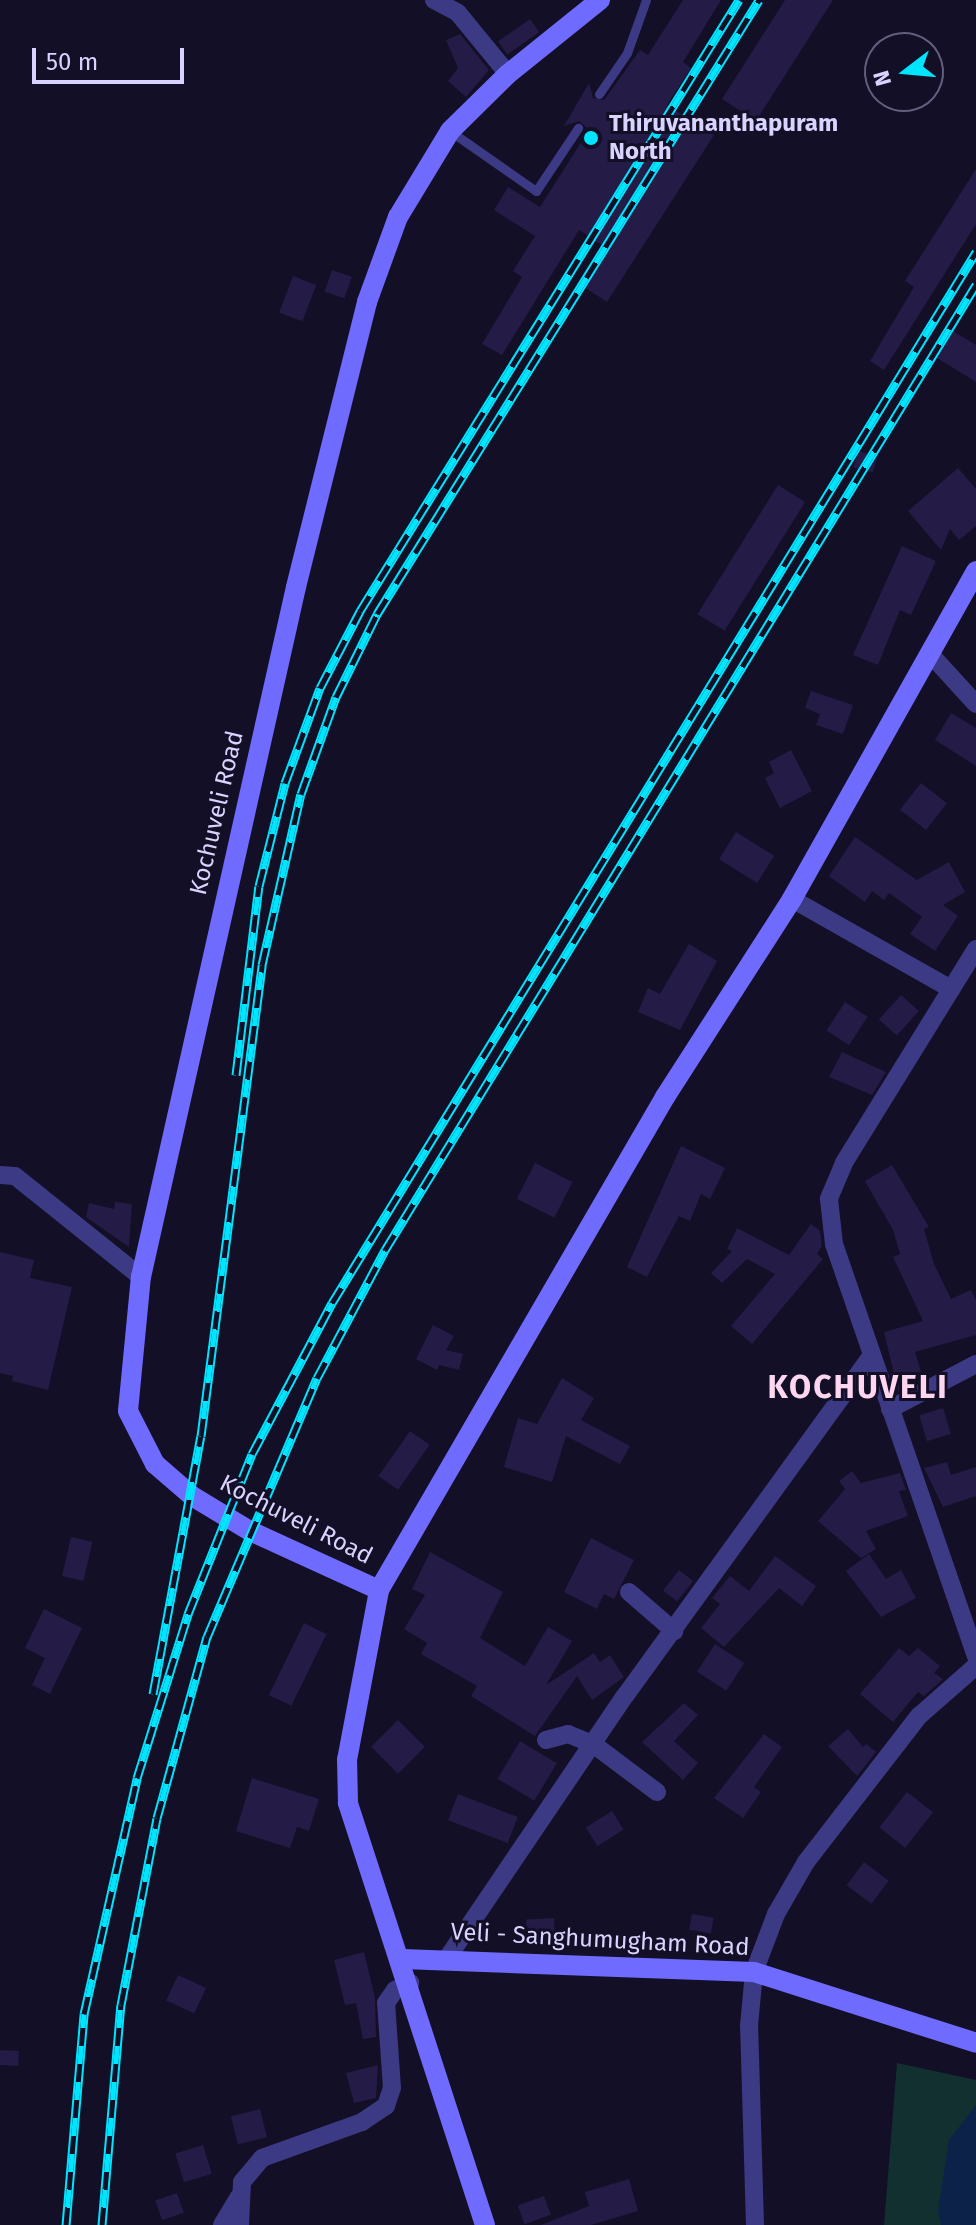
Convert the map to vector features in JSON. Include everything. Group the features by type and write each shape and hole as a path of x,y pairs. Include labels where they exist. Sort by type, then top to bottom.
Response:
{"main road":[{"name":"Kochuveli Road","path":"379,1590 250,1531 192,1496 155,1464 128,1411 141,1277 293,602 367,302 398,217 450,131 508,74 600,0"},
{"path":"479,2223 410,1983 348,1803 347,1760 379,1590 665,1097 792,899 932,656 976,571"},
{"name":"Veli - Sanghumugham Road","path":"402,1959 448,1957 570,1967 754,1972 976,2043"}],"street":[{"path":"434,0 458,13 508,74"},
{"path":"932,656 976,704"},
{"path":"792,899 951,989"},
{"path":"976,949 844,1163 829,1199 834,1244 976,1657"},
{"path":"0,1175 15,1176 141,1277"},
{"path":"448,1957 593,1744 872,1355"},
{"path":"890,1409 976,1364"},
{"path":"629,1592 674,1631"},
{"path":"755,2225 749,2026 754,1972 776,1914 806,1862 919,1716 976,1666"},
{"path":"546,1740 568,1734 593,1744 657,1792"},
{"path":"222,2225 239,2197 250,2169 262,2158 362,2122 386,2106 392,2088 386,2003 395,1990 410,1983"},
{"path":"239,2197 240,2225"}],"lane":[{"path":"599,94 627,53 646,0"},
{"path":"450,131 536,191 578,128"}],"green space":[{"path":"897,2063 976,2080 976,2225 884,2225"}],"water":[{"path":"976,2105 976,2225 941,2225 938,2210 949,2140"}],"building":[{"path":"683,0 721,0 683,62 691,68 667,105 714,135 607,302 581,285 605,247 579,230 502,355 482,344 522,277 513,271 535,236 494,210 508,187 540,207 589,130 579,121 564,126 589,83 593,98 604,100 640,50 648,55"},
{"path":"785,0 833,0 756,121 722,99"},
{"path":"530,19 539,32 507,54 498,41"},
{"path":"460,34 489,70 466,97 448,81 458,68 446,40"},
{"path":"976,169 976,224 884,370 870,361 914,287 905,281"},
{"path":"332,270 352,277 344,299 325,292"},
{"path":"293,276 316,285 302,321 279,312"},
{"path":"953,331 976,345 976,382 937,358"},
{"path":"858,451 877,456 873,473 854,467"},
{"path":"958,468 976,489 976,526 959,540 950,529 941,550 908,511"},
{"path":"778,485 805,502 725,631 697,614"},
{"path":"902,546 936,561 911,615 900,610 878,665 853,655"},
{"path":"811,691 853,705 843,734 816,725 820,714 805,708"},
{"path":"951,713 976,728 976,766 935,740"},
{"path":"791,750 812,791 780,808 765,778 774,773 769,762"},
{"path":"921,783 947,803 926,830 900,810"},
{"path":"736,832 774,856 757,883 719,859"},
{"path":"855,837 917,880 949,862 965,892 943,905 958,916 935,951 910,934 922,917 889,893 884,900 872,891 865,902 829,876"},
{"path":"689,944 717,961 680,1030 638,1012 648,988 660,994"},
{"path":"901,995 919,1011 897,1036 879,1020"},
{"path":"845,1002 868,1017 849,1045 826,1031"},
{"path":"842,1052 886,1072 872,1095 829,1077"},
{"path":"681,1146 725,1168 710,1199 701,1194 690,1221 679,1216 647,1277 627,1267"},
{"path":"535,1163 572,1182 554,1218 517,1199"},
{"path":"892,1165 929,1227 924,1229 934,1264 951,1299 971,1290 976,1300 976,1335 915,1352 923,1378 898,1391 884,1332 923,1321 893,1257 900,1254 893,1230 865,1181"},
{"path":"115,1202 132,1204 129,1247 86,1217 89,1203 114,1209"},
{"path":"811,1224 820,1231 822,1246 817,1254 823,1259 752,1344 731,1326 775,1274 747,1259 722,1283 711,1273 732,1251 727,1249 737,1228 789,1255"},
{"path":"0,1252 34,1260 30,1278 72,1287 48,1390 12,1381 13,1376 0,1373"},
{"path":"433,1325 454,1336 446,1350 463,1354 459,1370 439,1365 437,1370 416,1359"},
{"path":"562,1378 594,1398 581,1420 630,1446 620,1464 566,1436 552,1482 504,1467 518,1418 537,1424"},
{"path":"943,1408 951,1434 927,1441 919,1415"},
{"path":"410,1431 430,1445 398,1490 378,1476"},
{"path":"947,1462 951,1475 976,1467 976,1496 943,1507 924,1468"},
{"path":"852,1471 861,1483 900,1473 906,1490 899,1491 908,1516 866,1531 876,1549 861,1558 818,1521 845,1489 839,1481"},
{"path":"71,1537 92,1542 83,1581 62,1576"},
{"path":"591,1538 634,1560 614,1599 604,1594 597,1609 564,1592"},
{"path":"430,1552 503,1592 480,1638 525,1666 548,1627 572,1641 546,1685 594,1653 600,1662 610,1655 624,1677 592,1700 577,1676 535,1736 471,1696 477,1686 421,1654 427,1643 404,1629 425,1595 412,1589"},
{"path":"869,1554 886,1579 901,1570 916,1598 881,1617 846,1571"},
{"path":"775,1556 816,1586 802,1606 779,1588 724,1647 701,1628 720,1604 712,1598 730,1576 749,1591"},
{"path":"679,1570 693,1581 677,1602 663,1590"},
{"path":"44,1609 82,1628 50,1694 32,1685 45,1658 25,1648"},
{"path":"304,1623 326,1634 291,1706 269,1695"},
{"path":"715,1644 744,1663 726,1691 697,1672"},
{"path":"899,1648 909,1656 918,1648 940,1666 934,1673 943,1679 924,1696 918,1692 893,1722 860,1694"},
{"path":"684,1703 698,1715 674,1741 698,1763 683,1780 642,1742"},
{"path":"398,1720 425,1747 398,1774 371,1747"},
{"path":"848,1729 863,1747 866,1744 876,1752 857,1776 828,1746"},
{"path":"764,1734 782,1747 754,1787 761,1792 743,1818 714,1798"},
{"path":"520,1741 557,1763 534,1801 497,1779"},
{"path":"252,1778 319,1799 309,1831 297,1827 290,1848 236,1831"},
{"path":"907,1792 933,1812 905,1848 879,1827"},
{"path":"458,1794 518,1817 508,1843 448,1820"},
{"path":"612,1811 624,1830 597,1846 586,1827"},
{"path":"864,1862 889,1881 871,1904 847,1885"},
{"path":"692,1914 714,1918 711,1934 689,1930"},
{"path":"554,1918 555,1936 527,1937 526,1919"},
{"path":"364,1952 375,1998 376,2037 363,2039 356,2003 345,2005 334,1960"},
{"path":"178,1975 206,1988 194,2013 166,2000"},
{"path":"0,2050 19,2051 18,2066 0,2065"},
{"path":"378,2065 376,2098 354,2103 346,2073"},
{"path":"260,2109 267,2137 238,2144 231,2116"},
{"path":"203,2145 212,2174 184,2182 175,2153"},
{"path":"629,2179 638,2211 591,2225 541,2225 589,2206 585,2192"},
{"path":"177,2193 184,2213 162,2220 155,2200"},
{"path":"544,2196 551,2215 525,2224 518,2206"}],"railway":[{"path":"236,1075 259,886 285,783 320,688 360,611 739,0"},
{"path":"153,1694 201,1436 262,965 301,794 336,697 377,614 759,0"},
{"path":"66,2225 84,2014 137,1778 188,1614 252,1454 332,1303 976,252"},
{"path":"102,2225 121,2005 157,1818 207,1637 317,1378 385,1250 976,285"}],"place":[{"name":"Thiruvananthapuram North","path":"591,138"}],"district":[{"name":"KOCHUVELI","path":"858,1387"}]}
